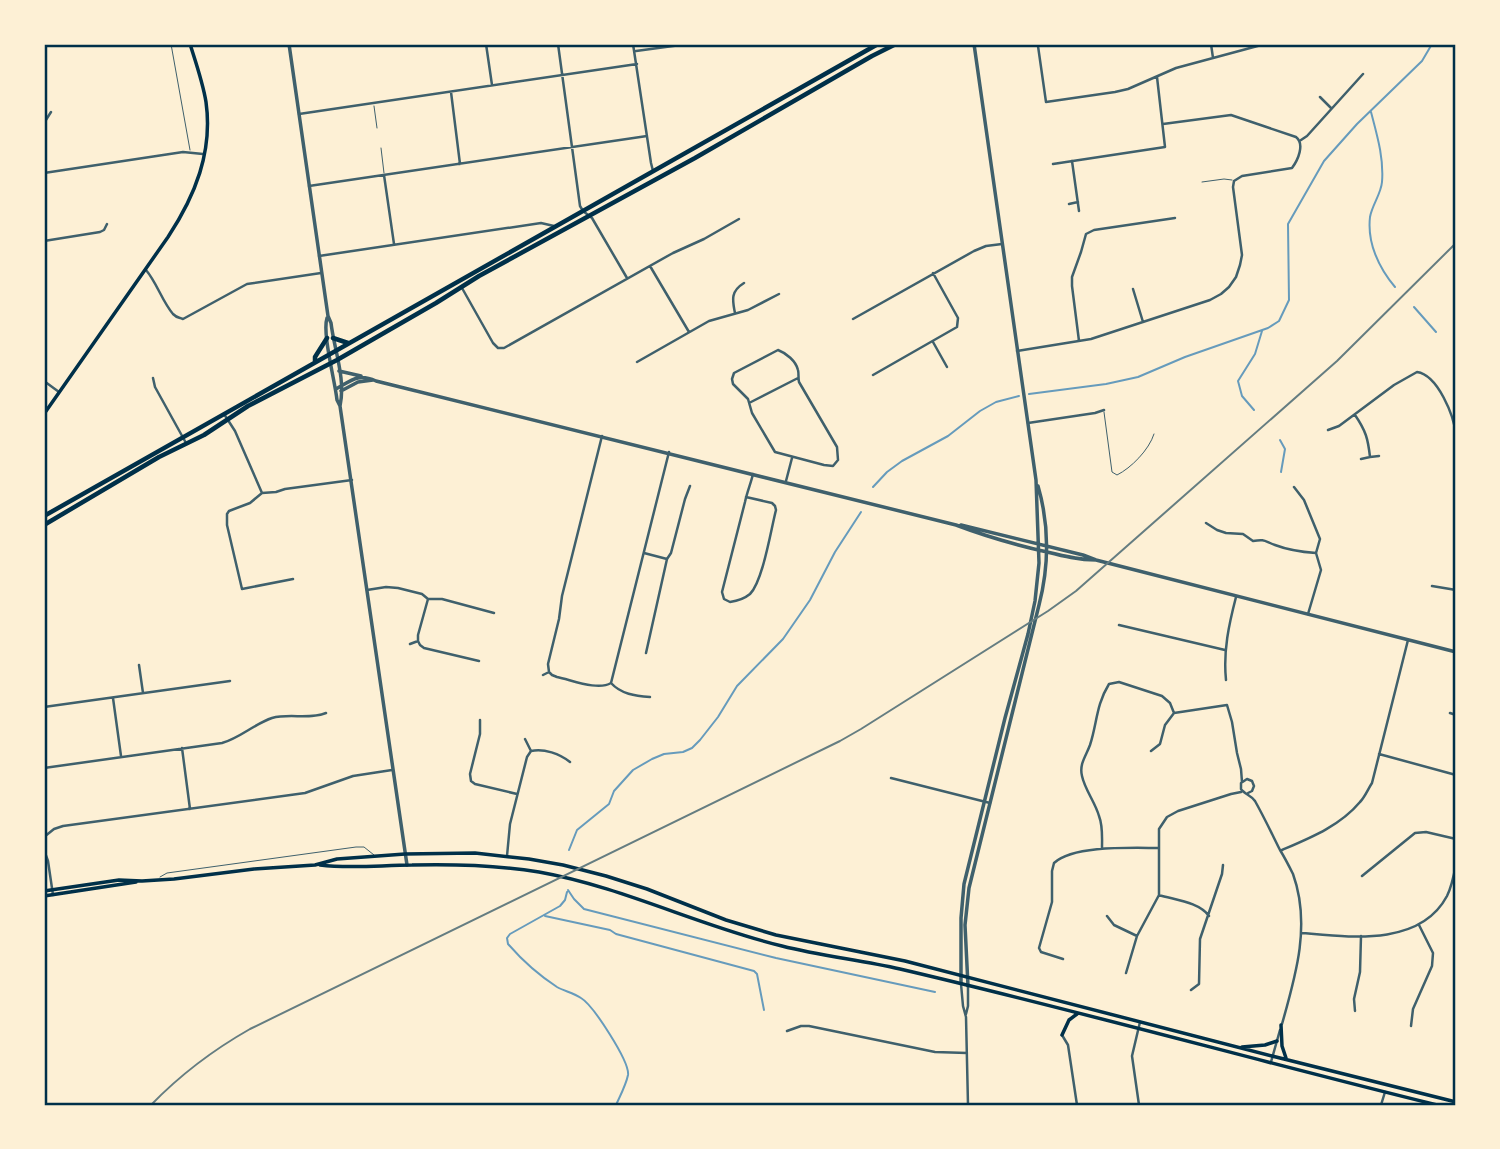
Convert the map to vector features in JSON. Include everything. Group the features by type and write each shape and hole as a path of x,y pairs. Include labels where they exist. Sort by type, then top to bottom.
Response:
{"highway":[{"path":"44,516 878,44"},
{"path":"44,525 537,243 896,44"},
{"path":"315,362 315,357 330,338 349,343"},
{"path":"59,508 62,514"}],"main road":[{"path":"44,414 146,270 188,205 198,180 208,129 206,106 190,44"},
{"path":"315,865 337,859 405,853 507,856 563,865 647,889 726,920 768,933 967,976 1456,1102"},
{"path":"44,891 119,886 142,881 315,865 337,867 454,864 564,877 626,894 760,940 798,950 884,965 1437,1105"},
{"path":"44,896 53,892"},
{"path":"1062,1035 1069,1020 1077,1014"},
{"path":"1281,1025 1283,1051 1287,1060"},
{"path":"1236,1047 1265,1045 1276,1041"}],"street":[{"path":"289,44 328,316 325,323 338,390"},
{"path":"486,44 492,86"},
{"path":"558,44 579,203 583,211 590,216 627,278"},
{"path":"634,44 653,171"},
{"path":"635,52 688,44"},
{"path":"968,1105 965,925 968,898 1041,596 1046,552 1043,513 1017,351 974,44"},
{"path":"1051,44 1038,46 1046,102 1128,89 1176,68 1265,44"},
{"path":"1211,44 1213,58"},
{"path":"299,114 637,64"},
{"path":"1300,141 1363,74"},
{"path":"1053,164 1165,147 1157,77"},
{"path":"451,92 460,164"},
{"path":"1320,97 1331,108"},
{"path":"44,123 51,113"},
{"path":"1017,351 1079,341 1210,300 1229,287 1236,277 1242,255 1234,181 1242,176 1292,168 1301,146 1300,141 1296,137 1231,115 1163,124"},
{"path":"309,186 647,136"},
{"path":"44,173 174,153 205,155"},
{"path":"1072,161 1079,211"},
{"path":"384,175 394,244"},
{"path":"1069,204 1078,202"},
{"path":"1079,341 1072,277 1086,234 1094,230 1175,218"},
{"path":"462,288 493,343 502,349 650,265 739,219"},
{"path":"319,256 541,223 555,227"},
{"path":"44,241 100,232 107,224"},
{"path":"853,319 974,250 1002,244"},
{"path":"650,265 689,332"},
{"path":"146,270 173,314 179,318 247,284 321,273"},
{"path":"873,375 953,330 958,323 958,318 933,274"},
{"path":"735,314 733,294 736,288 744,283"},
{"path":"1133,289 1143,322"},
{"path":"637,362 712,319 756,307 779,294"},
{"path":"932,342 947,367"},
{"path":"774,351 781,351 792,360 798,370 798,378 808,399 837,447 839,457 835,464 830,466 777,453 752,413 750,403 743,392 733,384 733,375 774,351"},
{"path":"334,361 339,372 337,400 352,480 407,865"},
{"path":"339,372 358,374 361,377"},
{"path":"1328,430 1339,426 1417,372 1423,373 1444,397 1451,411 1456,435"},
{"path":"338,390 361,377 369,377 956,525 1039,551 1081,560 1096,560"},
{"path":"153,378 155,387 187,444"},
{"path":"750,403 798,378"},
{"path":"338,390 360,381 373,380"},
{"path":"44,381 59,392"},
{"path":"1028,423 1104,410"},
{"path":"224,414 235,431 262,493"},
{"path":"1354,415 1366,431 1370,457"},
{"path":"602,436 548,664 549,672 557,677 598,686 611,683 669,453"},
{"path":"1361,459 1380,456"},
{"path":"786,481 792,457"},
{"path":"1456,463 1456,471"},
{"path":"746,497 772,503 776,510 755,588 745,598 730,602 724,599 722,592 746,497 753,474"},
{"path":"293,579 242,589 226,517 229,511 250,503 262,493 352,480"},
{"path":"966,1017 961,984 963,892 1032,618 1039,551 1036,480"},
{"path":"646,653 667,559 690,486"},
{"path":"1294,487 1304,500 1319,534 1320,544 1316,553 1321,570 1308,614"},
{"path":"1206,523 1226,533 1242,534 1253,541 1263,539 1273,545 1316,553"},
{"path":"956,525 971,526 1046,545 1456,652"},
{"path":"644,553 667,559"},
{"path":"1432,586 1456,590"},
{"path":"367,590 394,587 419,593 428,599 442,599 494,613"},
{"path":"1226,680 1225,650 1236,595"},
{"path":"428,599 418,641 423,647 478,661"},
{"path":"1119,625 1225,650"},
{"path":"1281,851 1315,836 1345,817 1361,801 1372,783 1408,640"},
{"path":"410,644 418,641"},
{"path":"139,665 143,694"},
{"path":"543,675 549,672"},
{"path":"44,707 230,681"},
{"path":"1102,848 1102,824 1085,786 1080,767 1090,745 1097,711 1109,684 1119,682 1162,696 1170,703 1174,713"},
{"path":"611,683 616,690 650,697"},
{"path":"113,698 121,756"},
{"path":"1151,751 1160,744 1165,725 1174,713 1227,705 1241,769 1241,784 1245,793 1255,801"},
{"path":"44,768 226,742 272,718 314,717 326,713"},
{"path":"1450,713 1456,715"},
{"path":"480,720 481,731 470,774 471,780 517,794"},
{"path":"525,739 531,751"},
{"path":"182,748 190,809"},
{"path":"507,856 510,824 527,757 531,751 539,750 558,755 570,762"},
{"path":"1379,754 1456,775"},
{"path":"44,837 63,826 305,793 353,776 393,769"},
{"path":"1241,769 1254,783 1255,801 1290,867 1301,908 1302,933 1297,960 1271,1062"},
{"path":"891,778 990,803"},
{"path":"1231,793 1248,779"},
{"path":"1126,973 1137,936 1159,895 1159,829 1167,817 1231,793 1254,790"},
{"path":"1362,876 1415,832 1456,839"},
{"path":"1063,960 1041,952 1039,948 1052,902 1054,863 1063,857 1102,848 1158,848"},
{"path":"44,850 53,892"},
{"path":"1302,933 1361,936 1400,932 1419,925 1447,896 1456,864"},
{"path":"1191,990 1199,984 1200,939 1223,865"},
{"path":"1159,895 1199,906 1209,916"},
{"path":"1107,916 1114,925 1137,936"},
{"path":"1411,1026 1413,1009 1432,966 1433,953 1419,925"},
{"path":"1355,1012 1361,936"},
{"path":"1139,1105 1132,1056 1140,1022"},
{"path":"787,1031 809,1026 935,1052 967,1053"},
{"path":"1062,1035 1068,1045 1077,1105"},
{"path":"1381,1105 1385,1092"}],"lane":[{"path":"171,44 190,152"},
{"path":"374,103 377,128"},
{"path":"381,148 384,175"},
{"path":"1202,182 1224,178 1234,181"},
{"path":"1104,410 1112,472 1117,475 1151,444 1154,434"},
{"path":"155,880 167,873 356,847 366,848 375,856"}],"waterway":[{"path":"1029,394 1138,377 1185,357 1268,328 1279,321 1289,300 1288,224 1324,161 1357,124 1422,61 1432,44"},
{"path":"1371,112 1380,147 1382,173 1381,186 1370,217 1370,236 1379,263 1395,287"},
{"path":"1414,307 1436,332"},
{"path":"1254,410 1242,396 1238,381 1255,354 1262,331"},
{"path":"873,487 902,461 948,436 980,411 996,402 1019,396"},
{"path":"1280,440 1285,449 1281,472"},
{"path":"569,850 577,830 609,804 614,791 633,770 664,754 692,748 700,740 737,686 783,639 810,600 835,552 861,512"},
{"path":"568,890 584,909 776,958 935,992"},
{"path":"567,892 560,906 510,934 507,938 508,944 551,983 581,998 602,1022 627,1068 627,1079 616,1105"},
{"path":"545,916 610,930 616,934 754,971 757,974 764,1010"}],"railway":[{"path":"151,1105 198,1064 250,1029 840,741 1048,611 1076,591 1337,361 1456,243"}]}
